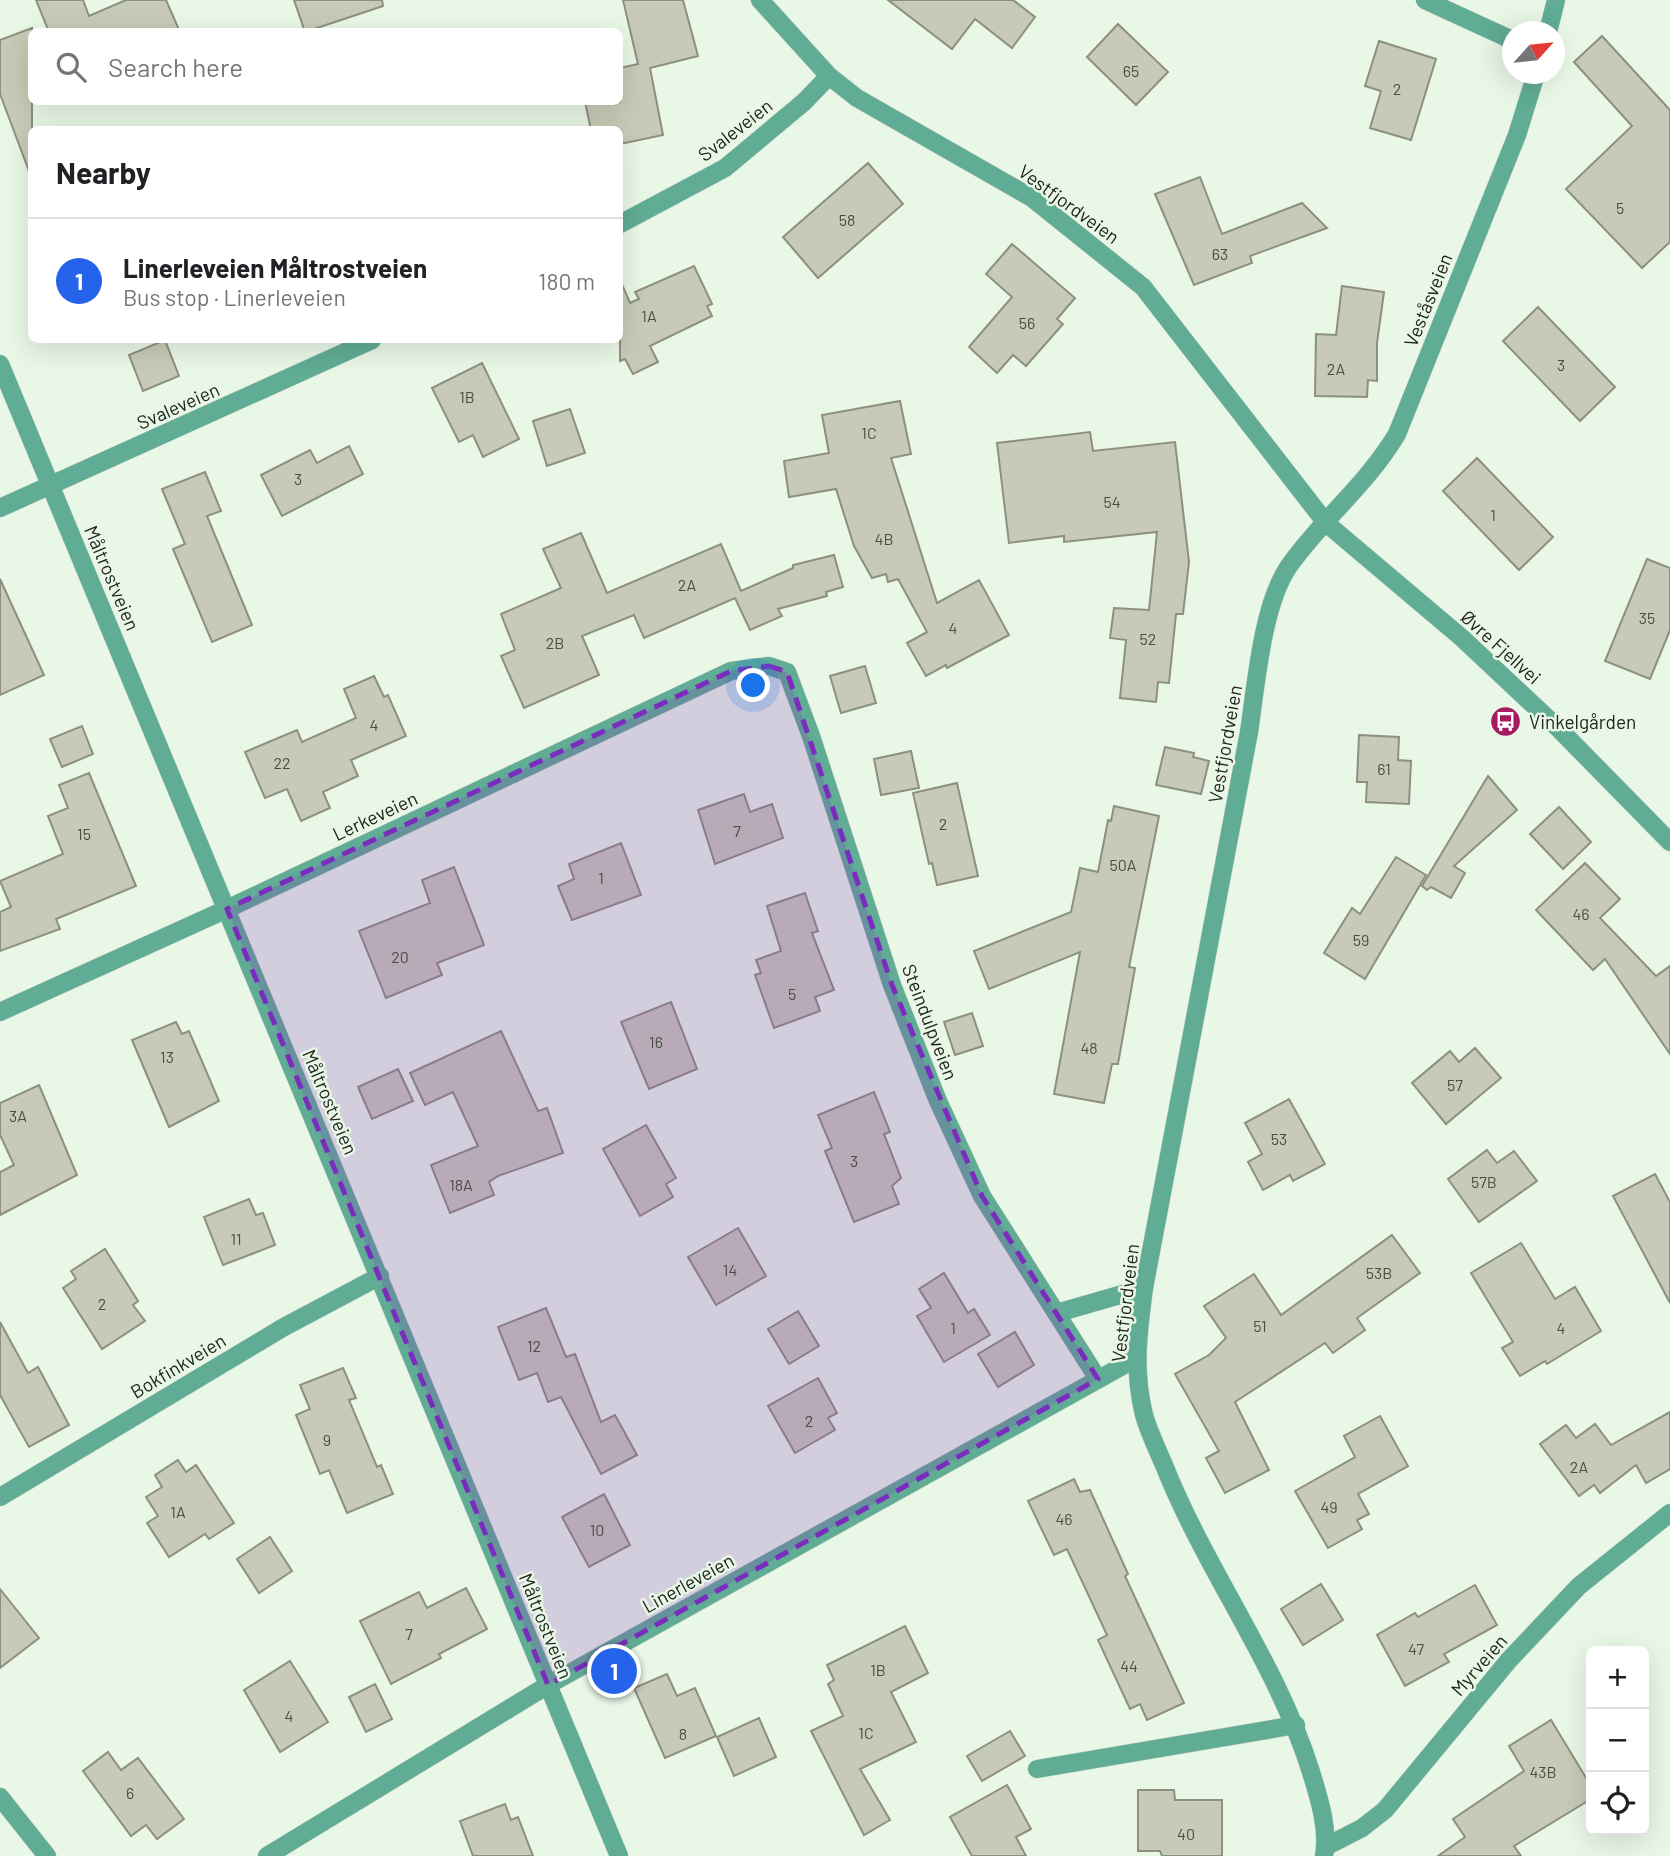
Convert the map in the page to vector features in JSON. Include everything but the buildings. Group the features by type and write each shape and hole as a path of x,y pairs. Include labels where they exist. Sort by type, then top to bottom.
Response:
{"street":[{"name":"Vestfjordveien","path":"760,0 830,76 888,117 1032,198 1143,287 1326,523 1287,568 1271,610 1261,650 1250,732 1144,1289 1135,1359 1145,1416 1183,1511 1267,1664 1296,1726 1322,1816 1325,1852"},
{"path":"1425,0 1502,35"},
{"path":"1551,21 1556,0"},
{"name":"Svaleveien","path":"623,222 725,168 795,110 830,76"},
{"name":"Veståsveien","path":"1326,523 1377,467 1397,434 1517,135 1533,84"},
{"name":"Svaleveien","path":"0,508 365,343"},
{"name":"Måltrostveien","path":"0,364 620,1856"},
{"name":"Øvre Fjellvei","path":"1326,523 1462,638 1559,729 1670,842"},
{"name":"Lerkeveien","path":"0,1012 227,909 731,671 769,666"},
{"name":"Steindulpveien","path":"769,666 787,672 811,736 892,985 938,1101 982,1196 1098,1379"},
{"name":"Bokfinkveien","path":"0,1497 284,1327 380,1276"},
{"path":"1057,1313 1144,1289"},
{"name":"Linerleveien","path":"267,1856 548,1685 1135,1359"},
{"name":"Myrveien","path":"1325,1852 1385,1810 1509,1660 1579,1586 1670,1513"},
{"path":"1037,1769 1296,1726"},
{"path":"0,1797 47,1856"}],"highlighted area":[{"path":"769,666 787,672 892,985 982,1196 1098,1379 548,1685 227,909 731,671"}],"place":[{"name":"Vinkelgården","path":"1506,722"},
{"name":"Linerleveien Måltrostveien","path":"614,1671"}]}
